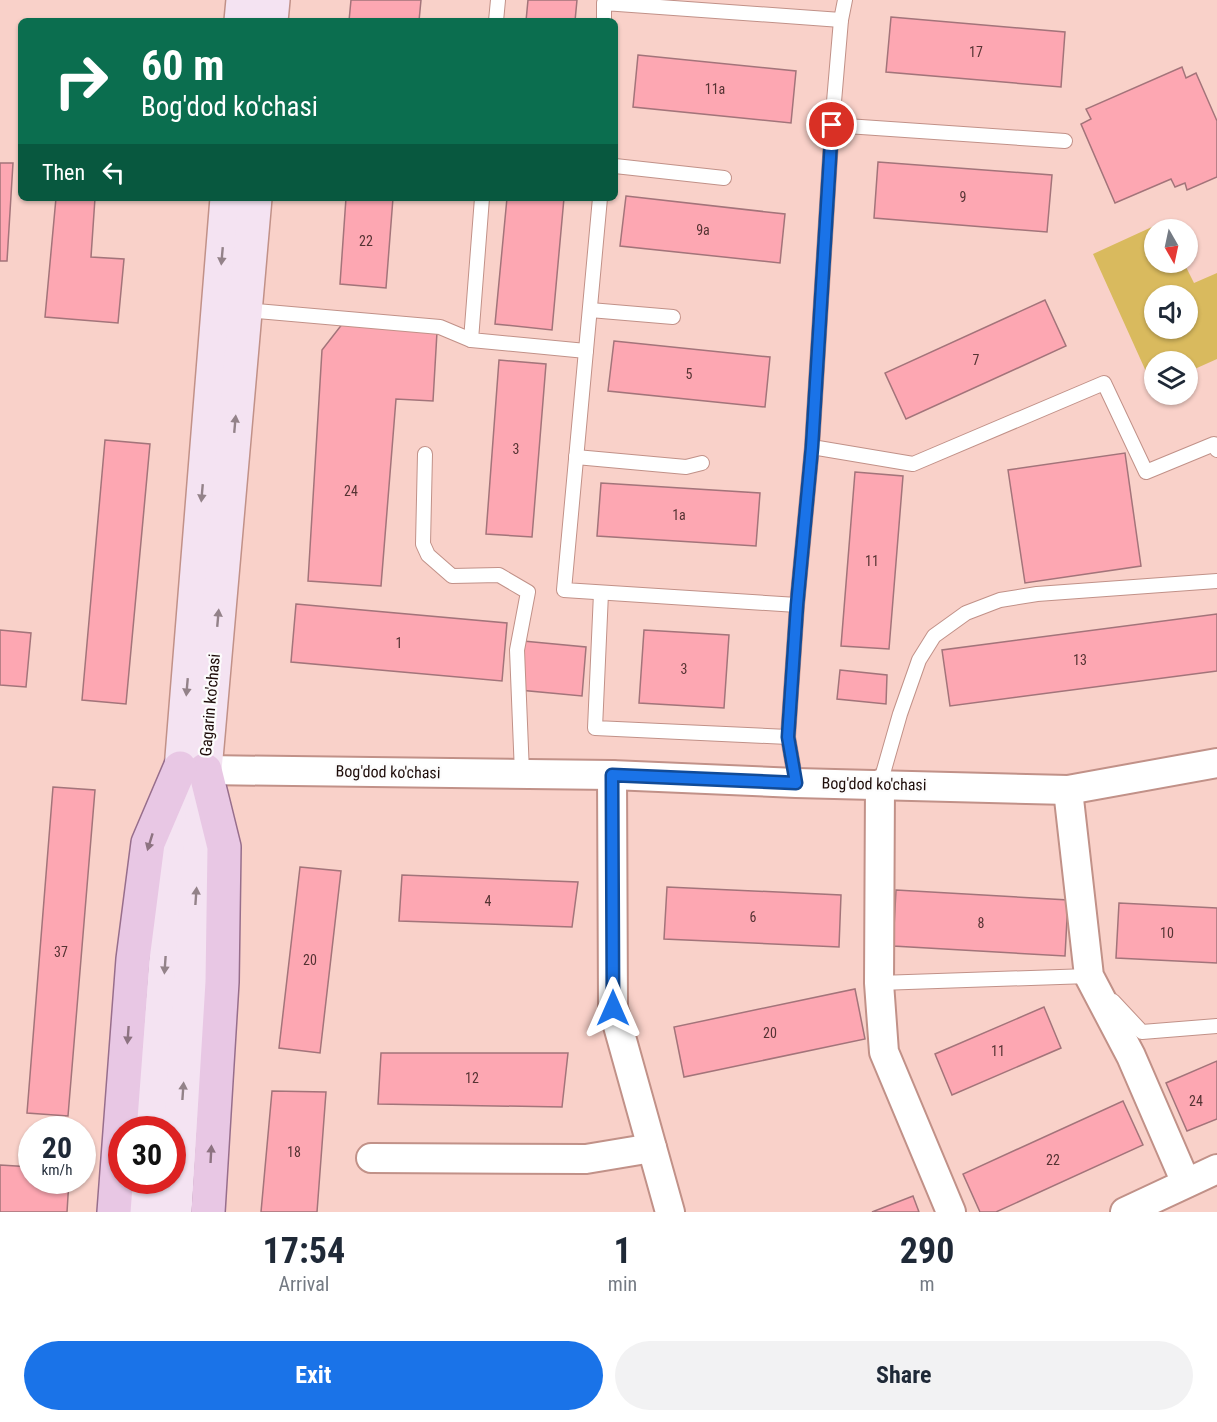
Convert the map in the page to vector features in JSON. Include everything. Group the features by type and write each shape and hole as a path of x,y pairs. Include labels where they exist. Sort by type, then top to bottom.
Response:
{"main road":[{"path":"241,18 243,0"},
{"path":"272,18 273,0"},
{"name":"Gagarin ko'chasi","path":"175,1212 193,769 226,201"},
{"name":"Gagarin ko'chasi","path":"154,1116 245,310 255,201"},
{"path":"114,1212 133,959 148,843 193,769"},
{"path":"193,769 224,847 222,982 208,1212"},
{"path":"146,1212 147,1194"}],"street":[{"name":"Bog'dod ko'chasi","path":"193,769 612,775 796,783 1068,790 1217,763"},
{"path":"612,775 613,1008 670,1212"},
{"path":"880,784 879,983 884,1052 951,1212"},
{"path":"1068,790 1089,976 1131,1056 1186,1183"},
{"path":"370,1158 586,1159 652,1148"},
{"path":"1125,1212 1217,1169"}],"lane":[{"path":"496,18 498,0"},
{"path":"796,783 788,737 797,605 812,447 832,125 845,0"},
{"path":"603,18 604,3 842,20"},
{"path":"832,125 1065,141"},
{"path":"618,166 724,178"},
{"path":"471,340 482,201"},
{"path":"600,201 564,590 797,605"},
{"path":"245,310 440,327 471,340 586,351"},
{"path":"590,310 673,316"},
{"path":"812,447 913,464 1104,383 1146,472 1214,444 1217,450"},
{"path":"425,454 423,544 428,555 452,576 499,575 528,592 517,650 522,773"},
{"path":"576,457 686,467 702,463"},
{"path":"880,784 900,714 920,660 934,636 966,613 1000,600 1036,594 1217,581"},
{"path":"601,593 596,728 788,737"},
{"path":"879,983 1089,976 1142,1032 1217,1026"}],"shaded area":[{"path":"1144,231 1144,273 1189,273 1194,283 1217,273 1217,359 1198,368 1198,351 1144,351 1144,367 1093,254"}],"building":[{"path":"351,0 421,0 419,18 349,18"},
{"path":"528,0 577,0 575,18 526,18"},
{"path":"891,17 1065,32 1061,87 886,72"},
{"path":"638,55 796,71 791,123 633,107"},
{"path":"1182,67 1186,78 1196,73 1217,121 1217,177 1187,190 1185,183 1175,187 1171,179 1115,203 1081,124 1091,119 1086,109"},
{"path":"878,162 1052,175 1047,232 874,218"},
{"path":"0,163 13,163 7,261 0,261"},
{"path":"626,196 785,214 780,263 620,246"},
{"path":"56,201 95,201 91,257 124,259 118,323 45,317"},
{"path":"346,201 393,201 386,288 340,284"},
{"path":"507,201 564,201 552,330 495,324"},
{"path":"1045,300 1066,346 906,419 885,373"},
{"path":"343,323 437,332 433,401 396,399 381,586 308,581 322,350"},
{"path":"614,341 770,357 765,407 608,391"},
{"path":"499,360 546,364 532,537 486,534"},
{"path":"105,440 150,444 126,704 82,700"},
{"path":"1125,453 1141,566 1025,583 1008,470"},
{"path":"855,472 903,476 889,649 841,646"},
{"path":"601,483 760,493 756,546 597,536"},
{"path":"296,604 507,623 502,681 291,662"},
{"path":"1217,614 1217,671 950,706 942,650"},
{"path":"0,630 31,633 26,687 0,685"},
{"path":"644,630 729,635 724,708 639,703"},
{"path":"523,641 586,647 582,696 519,690"},
{"path":"840,670 887,675 886,704 837,699"},
{"path":"53,787 95,790 68,1116 27,1113"},
{"path":"300,867 341,871 320,1053 279,1048"},
{"path":"402,875 578,882 572,927 399,921"},
{"path":"667,887 841,895 839,947 664,939"},
{"path":"896,890 1068,900 1065,956 893,946"},
{"path":"1119,903 1217,908 1217,963 1116,958"},
{"path":"855,989 865,1039 684,1077 674,1027"},
{"path":"1044,1007 1061,1048 952,1095 935,1054"},
{"path":"381,1053 568,1053 562,1107 378,1104"},
{"path":"1217,1061 1217,1119 1187,1131 1166,1083"},
{"path":"272,1091 326,1092 317,1212 261,1212"},
{"path":"1123,1101 1143,1145 996,1212 980,1212 963,1174"},
{"path":"0,1165 18,1166 18,1194 68,1194 67,1212 0,1212"},
{"path":"913,1196 919,1212 872,1212"}],"route":[{"path":"613,1008 612,775 796,783 788,737 797,605 812,447 832,125"}]}
